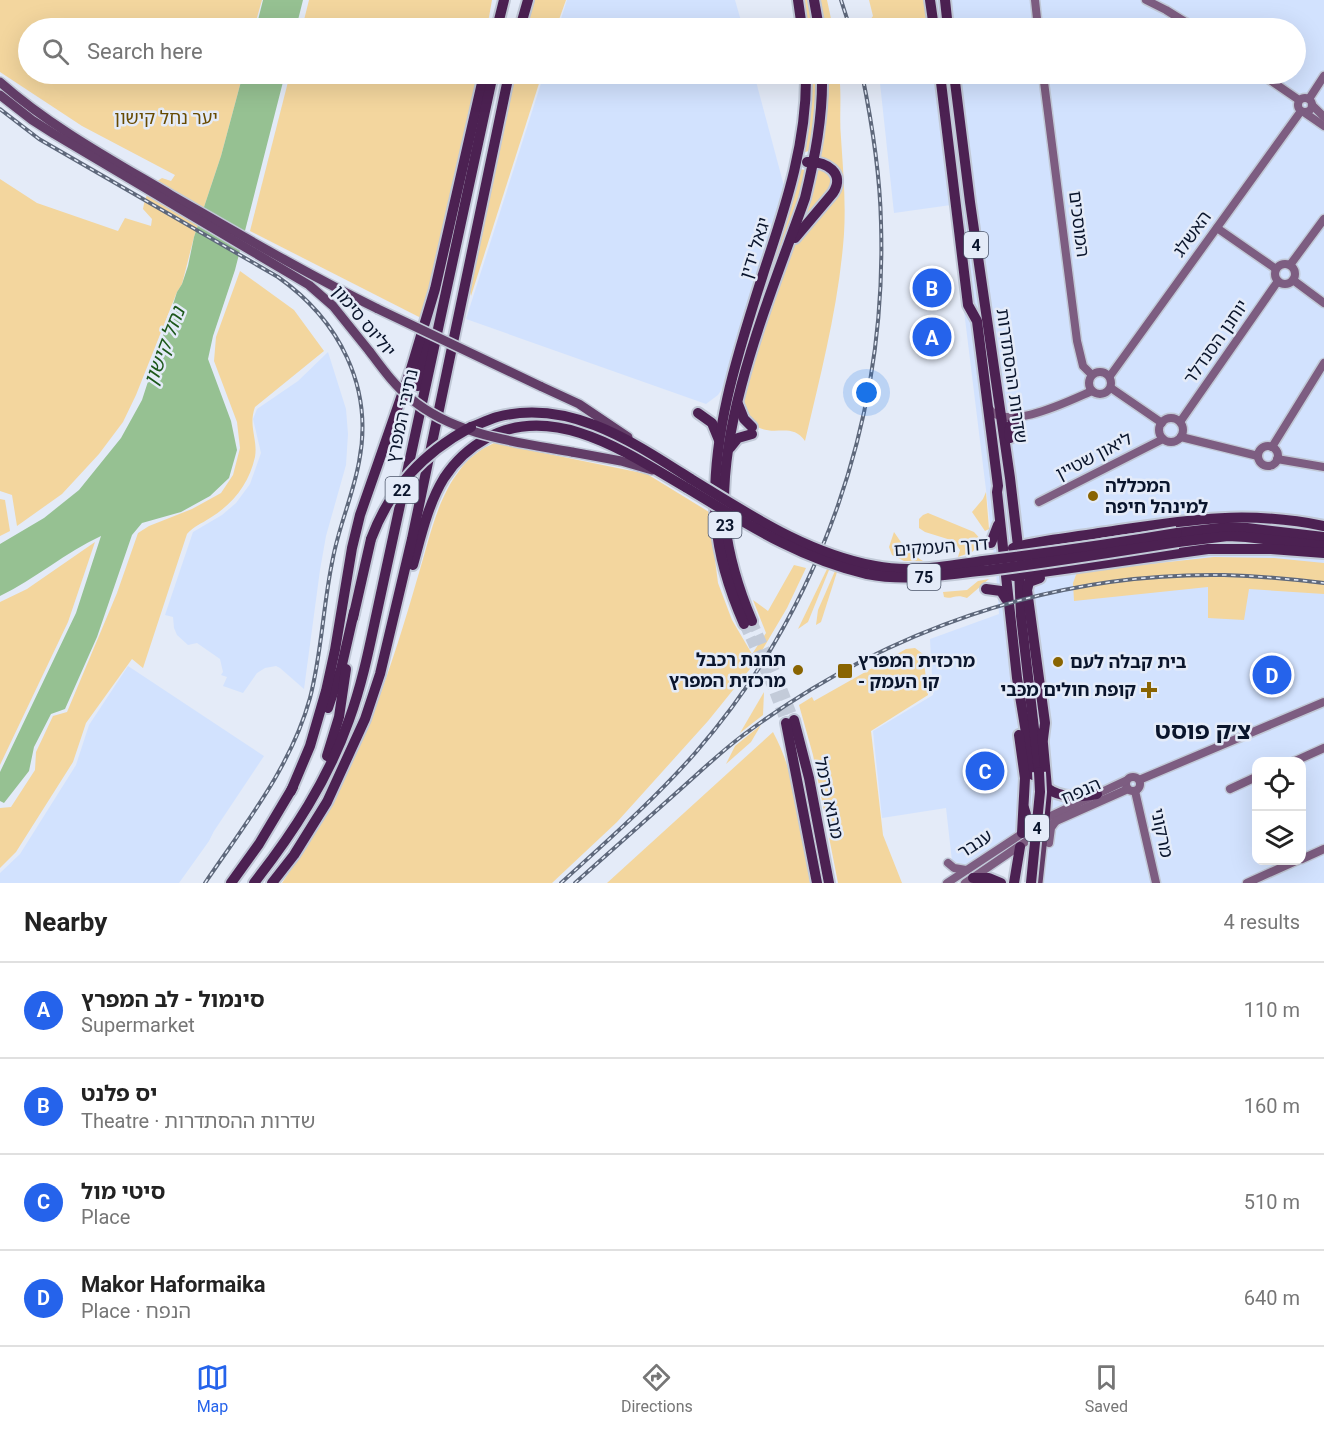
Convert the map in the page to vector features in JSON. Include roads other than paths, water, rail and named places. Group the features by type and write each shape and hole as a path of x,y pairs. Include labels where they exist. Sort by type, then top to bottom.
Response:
{"highway":[{"path":"496,18 498,0"},
{"path":"498,18 504,0"},
{"path":"505,18 509,0"},
{"path":"522,18 526,0"},
{"path":"798,0 801,18"},
{"path":"814,0 817,18"},
{"path":"930,0 933,18"},
{"path":"945,0 947,18"},
{"path":"392,540 435,289 482,84"},
{"name":"נתיבי המפרץ","path":"254,883 298,823 316,793 353,710 364,671 491,84"},
{"name":"נתיבי המפרץ","path":"272,883 294,855 327,802 365,719 380,674 412,539 507,84"},
{"name":"יגאל ידין","path":"724,448 722,431 735,368 796,166 804,121 806,84"},
{"name":"יגאל ידין","path":"724,448 733,425 749,361 805,198 820,123 822,84"},
{"name":"שדרות ההסתדרות","path":"941,84 968,305 977,321 998,486 999,516 1009,562 1019,576"},
{"name":"שדרות ההסתדרות","path":"955,84 1010,478 1016,534 1014,548 1019,576 1028,684"},
{"path":"786,251 837,186 837,177 833,170 823,164 814,162 796,166"},
{"path":"291,791 310,746 326,692 344,587 360,515 411,369 435,289"},
{"path":"698,413 715,428 724,448 752,430 742,417 738,403"},
{"name":"דרך העמקים","path":"354,612 371,539 389,500 411,471 443,443 495,417 534,412 563,415 606,429 657,457 689,484"},
{"path":"1010,478 1009,430 1012,422 1020,416"},
{"name":"דרך העמקים","path":"380,674 436,492 451,468 476,444 498,432 526,426 563,429 606,443 662,474 689,484 796,541 838,556 890,568 920,569 1036,555 1177,537 1228,527 1324,537"},
{"name":"23","path":"724,448 727,535 748,622"},
{"path":"998,486 1014,548 1005,577 1208,549 1271,549 1324,553"},
{"path":"991,543 997,530 999,516"},
{"path":"1014,548 1180,520 1242,516 1273,517 1324,526"},
{"path":"1016,534 1025,540 1045,542"},
{"name":"דרך העמקים","path":"1177,537 1237,536 1324,546"},
{"path":"1024,808 1026,820 1033,832 1049,822 1045,723 1027,587 1031,581 1043,578 1051,571"},
{"name":"4","path":"1005,577 1017,678 1036,773 1024,883"},
{"path":"986,589 1001,591 1008,605"},
{"path":"231,883 259,844 291,791 313,747 341,669 354,612"},
{"path":"298,823 323,769 339,717 354,612"},
{"path":"1017,678 1016,707 1025,778 1022,833"},
{"path":"1028,684 1036,702 1044,739"},
{"name":"4","path":"1028,684 1039,813 1031,883"},
{"name":"מבוא כרמל","path":"817,883 790,722 809,778 829,883"},
{"path":"1047,788 1068,796 1097,794"},
{"path":"1014,883 1020,847"},
{"path":"968,877 989,878 1001,883"}],"main road":[{"name":"יוליוס סימון","path":"0,82 38,114 149,186"},
{"name":"יוליוס סימון","path":"0,95 54,134 149,186 270,257 599,416 657,457"},
{"name":"יוליוס סימון","path":"270,257 321,294 333,306 388,376 410,398 448,422 508,441 621,461 662,474"},
{"path":"1038,883 1049,822"},
{"path":"1022,833 1033,832 1039,842 1041,860"},
{"path":"1041,860 1049,843"}],"street":[{"path":"1035,0 1037,18"},
{"path":"1146,0 1179,18"},
{"name":"האשלג","path":"1110,376 1303,112 1310,111 1307,101 1324,76"},
{"name":"המוסכים","path":"1044,84 1077,341 1083,366 1092,375"},
{"path":"1278,84 1307,101 1324,117"},
{"path":"1307,101 1298,107 1324,126"},
{"path":"1290,265 1324,219"},
{"path":"1217,228 1276,269"},
{"path":"1281,265 1290,265 1295,273 1293,280 1286,284 1278,281 1275,274 1276,269 1281,265"},
{"path":"1293,280 1324,303"},
{"name":"יוחנן הסנדלר","path":"1180,422 1278,281"},
{"path":"1272,447 1324,363"},
{"path":"988,407 992,413 1001,417 1049,410 1092,391 1102,394 1111,388 1110,376 1101,371 1092,375 1089,382 1092,391"},
{"path":"1111,388 1162,423"},
{"path":"1181,437 1183,429 1180,422 1171,418 1162,423 1160,433 1164,439 1171,442 1181,437 1258,456 1262,464 1268,466 1274,464 1277,459 1276,450 1272,447 1263,447 1258,456"},
{"name":"ליאון שטיין","path":"1039,502 1164,439"},
{"path":"1277,459 1324,467"},
{"path":"1139,780 1324,702"},
{"path":"1304,757 1324,748"},
{"path":"1132,776 1139,780 1140,785 1129,787 1132,776"},
{"path":"1230,789 1252,779"},
{"name":"הנפח","path":"1049,822 1097,794 1129,787"},
{"name":"הנפח","path":"1049,822 1129,787"},
{"name":"מרקוני","path":"1129,787 1156,883"},
{"path":"1049,822 1051,828 1049,843"},
{"path":"1020,847 1033,832"},
{"path":"1020,847 1022,833"},
{"name":"ענבר","path":"968,877 1022,833"},
{"name":"ענבר","path":"947,883 968,877 1020,847"},
{"path":"1306,857 1324,849"},
{"path":"948,862 968,877"},
{"path":"1247,883 1288,865"}],"water":[{"path":"263,0 303,0 298,18 258,18"},
{"name":"נחל קישון","path":"240,84 282,84 235,270 213,336 208,359 231,421 237,450 229,478 210,496 181,512 142,523 132,535 97,637 65,709 51,714 34,747 29,771 4,803 0,801 0,772 76,613 101,536 0,596 0,544 44,518 79,490 121,438 142,400 177,292 188,266 194,237 221,156"}],"tunnel":[{"path":"752,621 794,720"},
{"path":"744,624 786,723"}],"railway":[{"path":"841,0 847,18"},
{"path":"561,883 664,786 696,752 740,696 779,635 811,572 838,505 858,437 872,366 880,295 879,186 864,84"},
{"path":"0,109 39,139 278,277 300,294 334,335 347,358 356,382 361,407 362,434 359,462 333,558 310,698 302,723 279,771 251,817 205,883"},
{"path":"575,883 742,736 795,699 851,667 910,639 970,615 1032,597 1095,584 1159,577 1224,575 1324,583"}],"place":[{"name":"יס פלנט","path":"932,288"},
{"name":"סינמול - לב המפרץ","path":"932,337"},
{"name":"המכללה למינהל חיפה","path":"1093,496"},
{"name":"בית קבלה לעם","path":"1058,662"},
{"name":"תחנת רכבל מרכזית המפרץ","path":"798,670"},
{"name":"מרכזית המפרץ - קו העמק","path":"845,671"},
{"name":"Makor Haformaika","path":"1272,675"},
{"name":"קופת חולים מכבי","path":"1149,690"},
{"name":"סיטי מול","path":"985,771"}],"district":[{"name":"צ׳ק פוסט","path":"1203,731"}],"park label":[{"name":"יער נחל קישון","path":"166,118"}]}
